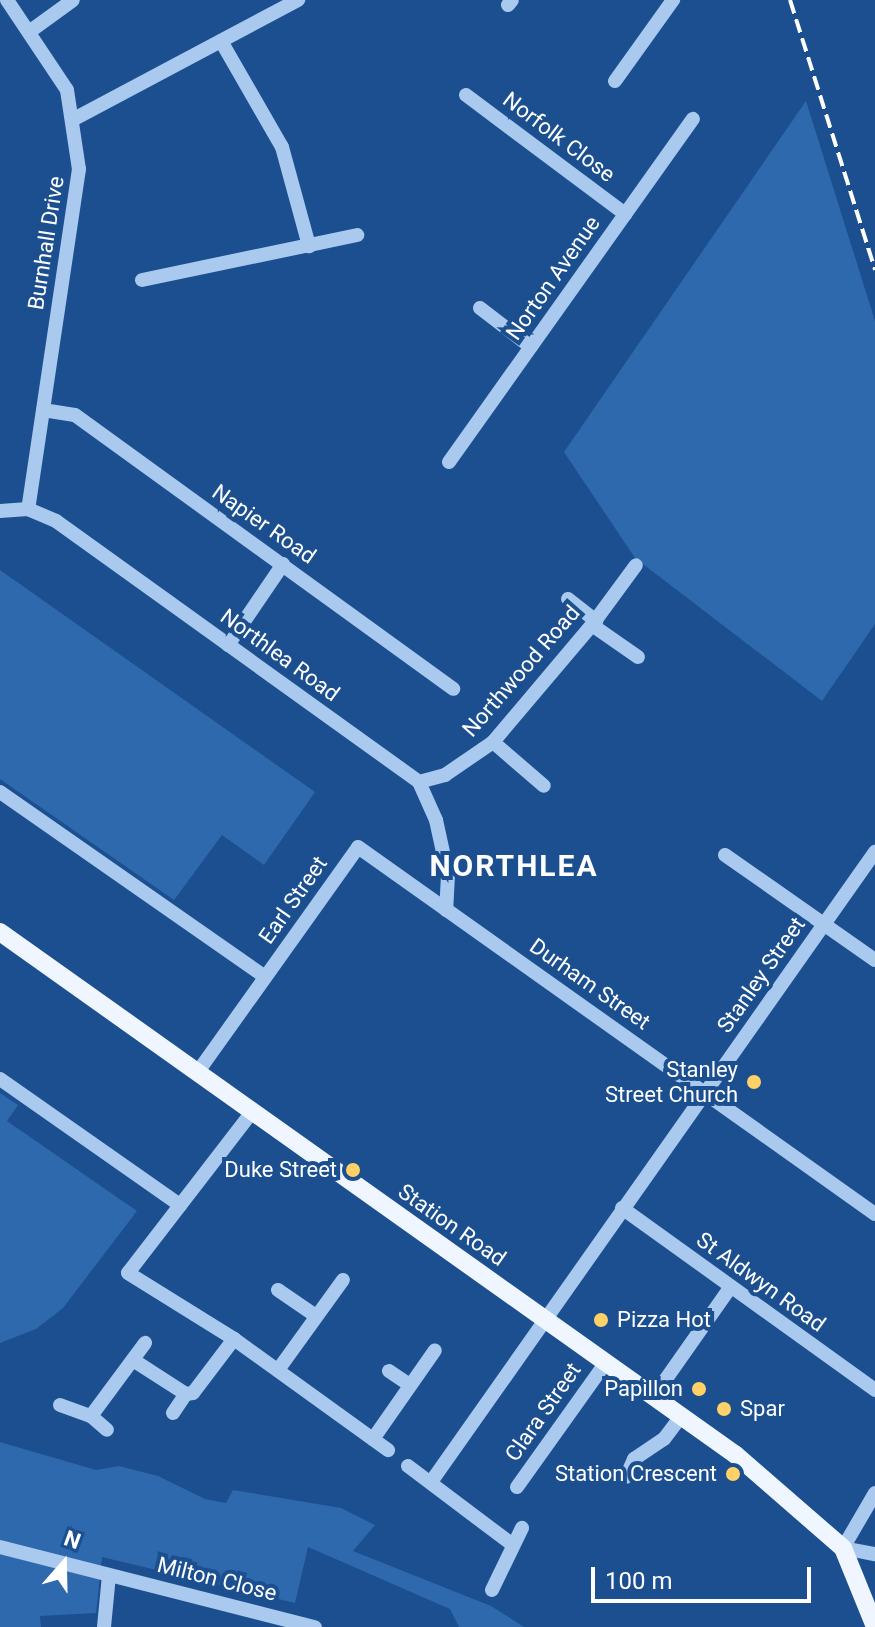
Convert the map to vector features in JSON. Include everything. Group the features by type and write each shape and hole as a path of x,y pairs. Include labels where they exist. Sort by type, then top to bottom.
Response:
{"main road":[{"name":"Station Road","path":"0,932 682,1415 843,1548"},
{"path":"843,1548 875,1627"}],"street":[{"name":"Burnhall Drive","path":"7,0 67,90 74,119 79,169 28,509"},
{"path":"29,32 73,0"},
{"path":"74,119 298,0"},
{"path":"615,81 673,0"},
{"path":"221,41 282,147 309,246"},
{"name":"Norfolk Close","path":"466,95 625,214"},
{"name":"Norton Avenue","path":"449,462 693,119"},
{"path":"142,280 357,235"},
{"path":"480,308 531,347"},
{"name":"Napier Road","path":"43,410 75,415 453,689"},
{"path":"0,511 28,509"},
{"name":"Northlea Road","path":"28,509 56,521 419,782"},
{"path":"228,645 283,564"},
{"name":"Northwood Road","path":"419,782 445,775 493,742 594,623 636,565"},
{"path":"568,599 638,657"},
{"path":"493,742 544,786"},
{"path":"419,782 436,820 448,875 446,910"},
{"path":"0,792 265,977"},
{"name":"Durham Street","path":"358,847 706,1091 875,1214"},
{"name":"Earl Street","path":"197,1073 358,847"},
{"name":"Stanley Street","path":"431,1482 875,852"},
{"path":"725,855 875,960"},
{"path":"0,1079 180,1205"},
{"path":"252,1112 128,1273 234,1339 388,1450"},
{"name":"St Aldwyn Road","path":"622,1208 875,1390"},
{"path":"278,1370 343,1280"},
{"path":"654,1396 730,1288"},
{"path":"278,1290 316,1316"},
{"path":"173,1413 186,1394 199,1389 234,1339"},
{"path":"91,1416 145,1343"},
{"path":"373,1439 435,1350"},
{"path":"133,1360 186,1394"},
{"name":"Clara Street","path":"517,1487 606,1362"},
{"path":"389,1371 410,1385"},
{"path":"60,1405 91,1416 107,1430"},
{"path":"626,1477 634,1459 664,1439 682,1415"},
{"path":"408,1466 510,1543"},
{"path":"843,1548 875,1493"},
{"path":"492,1590 510,1543 522,1528"},
{"name":"Milton Close","path":"0,1547 315,1627"},
{"name":"Station Road","path":"843,1548 875,1554"},
{"path":"104,1627 109,1575"}],"shaded area":[{"path":"806,101 875,321 875,624 822,701 635,558 564,452"},
{"path":"0,570 315,792 264,865 222,835 174,900 0,779"},
{"path":"0,1093 18,1105 7,1121 137,1211 63,1308 36,1329 0,1343"},
{"path":"0,1442 96,1470 119,1466 158,1476 205,1499 226,1503 233,1490 341,1508 375,1525 353,1551 491,1606 524,1627 459,1627 450,1609 308,1547 295,1603 102,1557 96,1613 40,1616 41,1627 0,1627"}],"railway":[{"path":"790,0 875,270"}],"place":[{"name":"Stanley Street Church","path":"754,1082"},
{"name":"Duke Street","path":"353,1170"},
{"name":"Pizza Hot","path":"601,1320"},
{"name":"Papillon","path":"699,1389"},
{"name":"Spar","path":"724,1409"},
{"name":"Station Crescent","path":"733,1474"}],"district":[{"name":"NORTHLEA","path":"514,866"}]}
